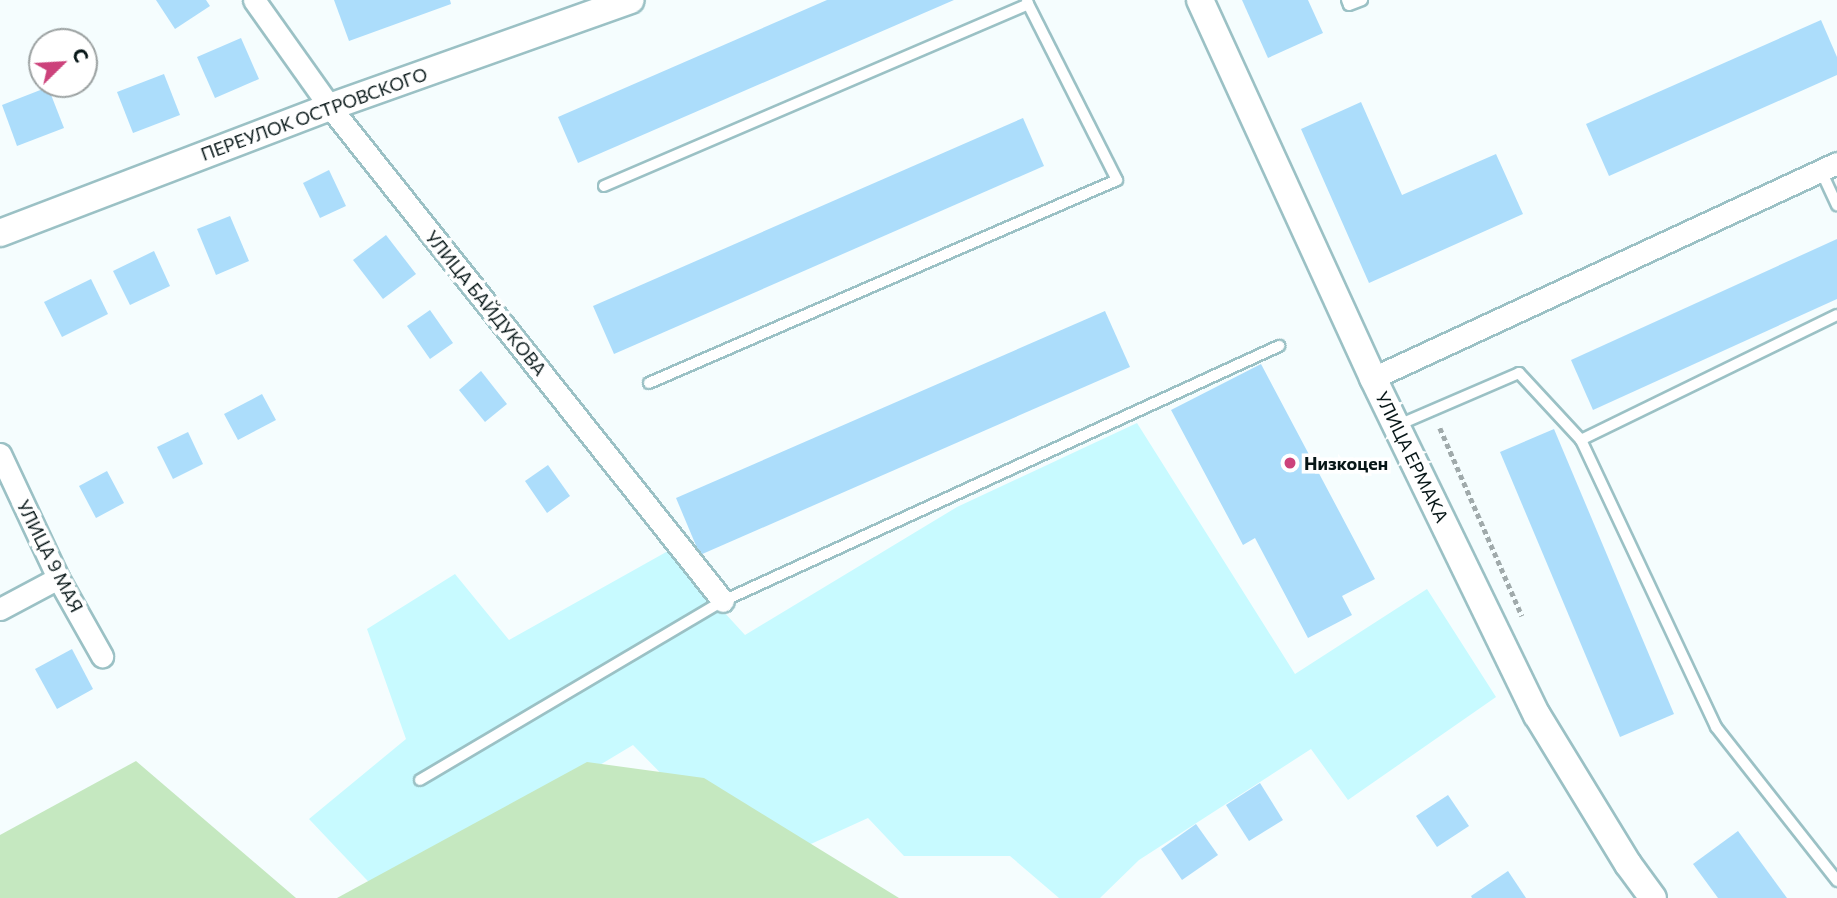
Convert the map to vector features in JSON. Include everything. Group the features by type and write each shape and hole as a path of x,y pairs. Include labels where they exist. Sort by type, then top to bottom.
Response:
{"street":[{"name":"УЛИЦА БАЙДУКОВА","path":"254,0 330,107 723,601"},
{"name":"ПЕРЕУЛОК ОСТРОВСКОГО","path":"0,233 330,107 630,0"},
{"name":"УЛИЦА ЕРМАКА","path":"1200,0 1373,378 1537,715 1628,864 1653,898"},
{"path":"1373,378 1829,167"},
{"name":"УЛИЦА 9 МАЯ","path":"0,454 58,578 102,656"},
{"path":"0,609 58,578"}],"lane":[{"path":"1347,0 1349,5 1362,0"},
{"path":"604,186 1027,2 1117,180 649,383"},
{"path":"1829,167 1837,206"},
{"path":"1581,440 1837,315"},
{"path":"421,780 723,601 1279,346"},
{"path":"1396,426 1519,373 1581,440 1716,727 1837,881"}],"path":[{"path":"1433,410 1524,621"}],"shaded area":[{"path":"1137,423 1295,674 1427,589 1496,697 1348,800 1311,749 1139,860 1100,898 1059,898 1010,856 904,856 868,818 780,858 693,806 633,745 382,896 309,819 406,739 367,629 455,574 509,640 668,551 745,635 957,507"}],"green space":[{"path":"136,761 296,898 0,898 0,835"},
{"path":"587,762 704,778 899,898 337,898"}],"building":[{"path":"156,0 206,0 210,6 175,29"},
{"path":"334,0 450,0 451,4 349,41"},
{"path":"827,0 954,0 578,163 558,117"},
{"path":"1242,0 1308,0 1323,33 1268,58"},
{"path":"1821,20 1837,57 1837,75 1609,176 1586,124"},
{"path":"241,38 259,79 215,98 197,57"},
{"path":"164,74 180,115 133,133 117,92"},
{"path":"28,95 28,98 52,98 64,128 17,146 2,105"},
{"path":"1361,102 1402,195 1496,154 1523,214 1369,283 1301,129"},
{"path":"1023,118 1044,166 614,354 593,306"},
{"path":"329,170 346,206 320,218 303,183"},
{"path":"230,216 249,261 216,275 197,229"},
{"path":"386,235 416,274 383,299 353,260"},
{"path":"1837,239 1837,299 1593,410 1571,360"},
{"path":"154,251 170,286 130,305 113,271"},
{"path":"91,279 108,314 62,337 44,302"},
{"path":"430,310 453,343 430,359 407,326"},
{"path":"1105,311 1130,367 700,555 676,498"},
{"path":"1261,364 1375,579 1342,596 1352,615 1308,638 1255,538 1243,545 1171,410"},
{"path":"481,371 507,404 485,422 459,390"},
{"path":"262,394 276,420 238,440 224,414"},
{"path":"1554,429 1674,714 1620,737 1500,452"},
{"path":"188,432 203,464 173,479 157,447"},
{"path":"548,465 570,496 547,513 525,481"},
{"path":"107,471 124,503 96,518 79,486"},
{"path":"72,649 93,689 57,709 35,669"},
{"path":"1260,783 1283,820 1249,841 1226,805"},
{"path":"1448,795 1469,826 1437,847 1416,816"},
{"path":"1196,824 1218,855 1182,880 1161,849"},
{"path":"1738,831 1787,898 1718,898 1693,864"},
{"path":"1508,871 1526,898 1472,898 1471,896"}],"place":[{"name":"Низкоцен","path":"1290,463"}]}
